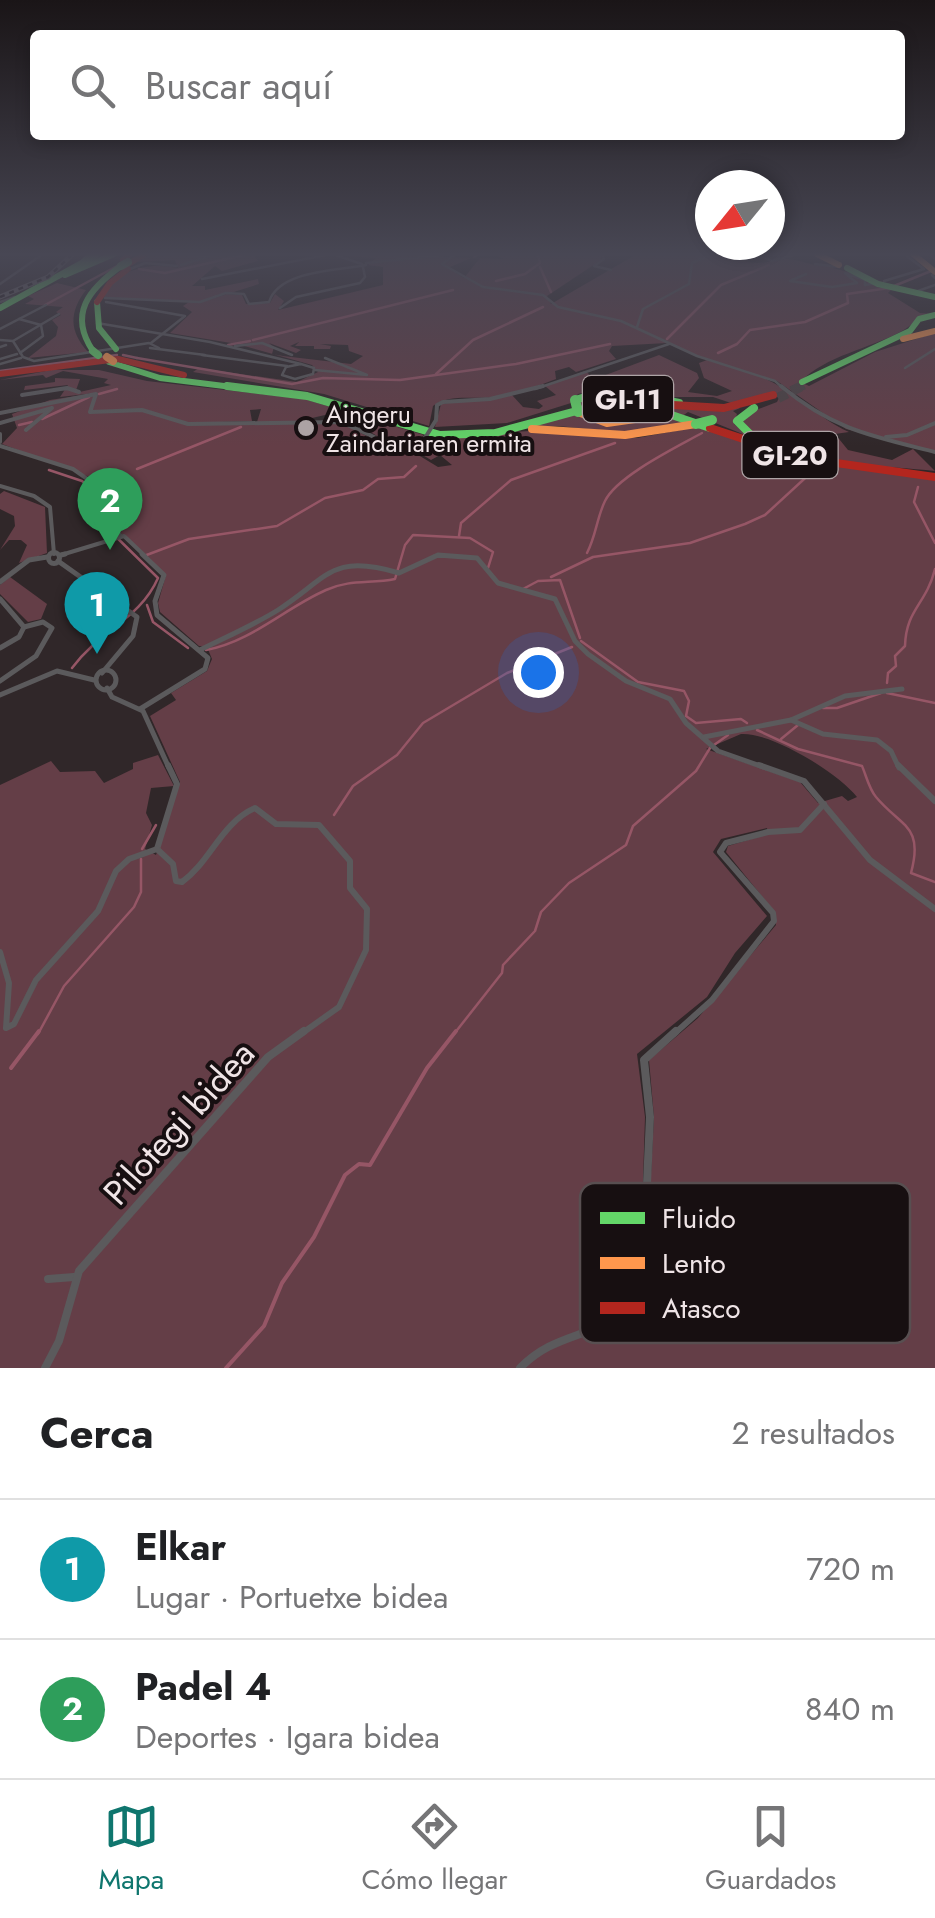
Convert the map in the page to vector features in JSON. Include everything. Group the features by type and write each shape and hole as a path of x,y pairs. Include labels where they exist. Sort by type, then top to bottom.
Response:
{"main road":[{"path":"83,318 84,334 104,355"},
{"path":"102,318 104,355"},
{"path":"926,318 910,330 862,350 804,383 882,346 935,331"},
{"path":"862,350 935,331"},
{"path":"139,347 121,355 158,367"},
{"name":"GI-20","path":"104,355 160,378 319,399 420,432 495,434 576,410 616,405 666,410 830,464 935,475"},
{"name":"GI-20","path":"104,355 165,377 323,396 429,429 488,430 581,406 642,404 682,412 796,454 935,475"},
{"path":"0,375 96,359 123,359 261,386"},
{"path":"0,375 82,365 161,382 231,386"},
{"path":"727,433 683,417 607,423 576,406 588,392 610,390 692,406 731,408"},
{"name":"GI-11","path":"527,421 601,399 731,408 771,399"},
{"path":"771,399 739,416 739,427 796,454"},
{"name":"GI-11","path":"495,434 549,428 647,434 712,420 771,399"}],"street":[{"path":"53,318 6,343 19,355 36,362 154,346 273,367 299,379 314,370"},
{"path":"154,346 183,318"},
{"path":"600,318 636,327 667,344 775,381 840,427 935,452"},
{"path":"636,327 638,318"},
{"path":"0,329 19,319 41,325"},
{"path":"0,362 38,343 43,336 41,325"},
{"path":"102,325 229,347 314,370 366,375 326,358"},
{"path":"215,358 229,347 262,342 290,362"},
{"path":"0,413 58,398 98,394 88,407 90,412 142,410 180,424 335,422 364,429 389,446 414,445 425,438 436,420 436,405 443,401 490,398 526,390 667,344"},
{"path":"19,355 34,361 104,355 139,347"},
{"path":"905,368 935,349"},
{"path":"273,367 290,362"},
{"path":"282,372 290,362"},
{"path":"22,395 23,387"},
{"path":"22,395 67,388 79,392"},
{"path":"22,395 57,392 58,398"},
{"path":"0,423 52,408 26,430"},
{"path":"877,438 907,435 935,423"},
{"path":"0,434 0,444 90,478 103,490 104,516 118,537 164,575 154,601 161,621 208,658 205,669 140,709"},
{"path":"0,486 34,496 50,507 55,557 134,612 136,632 94,680"},
{"path":"0,582 29,560 55,557 118,537"},
{"path":"200,650 280,609 325,574 365,563 396,572 432,556 481,560 498,583 554,598 575,641 588,654 626,681 670,699 686,724 718,751 804,781 870,860 935,908"},
{"path":"0,600 24,626"},
{"path":"0,682 36,656 52,628 44,622 24,626"},
{"path":"0,648 19,637 24,626"},
{"path":"94,680 96,686 107,688 118,680 111,664"},
{"path":"0,694 57,671 94,680"},
{"path":"102,673 112,672"},
{"path":"704,737 791,720 826,701 886,686 902,689"},
{"path":"0,952 8,983 6,1028 14,1024 46,964 98,911 116,871 129,858 157,849 177,784 140,709 112,697 107,688"},
{"path":"791,720 823,734 877,740 891,752 901,772 935,800"},
{"path":"647,1183 650,1117 644,1060 712,1000 774,921 772,913 720,852 726,842 768,832 800,830 824,804"},
{"name":"Pilotegi bidea","path":"45,1368 59,1340 74,1278 268,1056 339,1007 368,941 367,909 350,888 350,861 319,825 276,824 255,808 249,809 222,832 206,863 182,882 176,880 173,864 157,849"},
{"path":"48,1279 74,1278"},
{"path":"520,1368 537,1347 580,1333"}],"shaded area":[{"path":"74,318 77,337 88,352 28,358 56,336 58,327 52,320"},
{"path":"186,318 921,318 889,337 835,359 800,382 809,386 875,352 935,333 935,451 846,429 777,381 759,376 849,432 835,434 848,450 892,460 913,449 935,471 832,460 780,447 758,436 741,421 745,414 777,402 779,398 771,393 734,404 713,397 661,397 596,389 578,394 571,403 507,423 435,427 441,404 512,395 523,407 539,409 543,406 537,401 556,395 545,386 585,371 595,379 659,355 697,373 699,378 688,392 717,396 732,391 704,378 699,363 707,360 667,343 612,346 609,351 616,359 576,372 569,367 555,371 556,379 533,387 495,397 439,402 433,406 429,426 324,394 193,372 199,368 297,382 318,372 312,365 274,354 351,364 363,356 349,351 348,345 320,344 331,346 330,349 314,349 295,346 299,342 290,346 301,350 296,353 269,343 274,347 272,354 170,333"},
{"path":"51,370 99,370 147,381 304,399 424,435 415,442 398,445 325,415 312,418 314,423 348,426 383,445 405,447 438,467 452,465 440,455 431,460 411,448 428,437 547,430 637,438 702,426 785,459 935,479 935,1368 0,1368 0,785 51,761 60,772 95,771 104,783 133,769 133,763 158,755 174,786 151,788 146,813 152,825 145,849 156,855 180,782 150,716 176,700 171,693 207,671 212,659 207,647 199,646 160,612 158,603 166,575 117,528 108,505 110,494 103,482 2,444 17,428 12,414 50,400 95,393 60,397 68,385 24,390 25,386 55,382 55,378 80,379 75,393 111,385 104,383 108,379 63,371 46,378 43,375 0,380","holes":["261,409 257,422 285,423 188,423 252,421 250,410","741,734 754,735 804,756 857,797 848,801 842,796 818,803 800,782 706,749","767,828 768,834 728,846 726,852 774,911 776,925 698,1018 649,1060 654,1117 651,1183 910,1183 910,1343 580,1343 580,1183 643,1183 645,1117 637,1054 707,997 735,953 767,916 713,852 721,839"]},
{"path":"614,391 681,408 740,408 733,411 737,414 734,424 750,437 688,412 681,417 695,423 628,433 558,426 520,429 584,409 577,402 586,394"},
{"path":"4,491 45,507 47,553 19,563 27,545 21,540 9,540 0,550 15,526 14,516 0,509 0,494"},
{"path":"10,577 47,604 41,619 28,622 0,594 0,585"}],"waterway":[{"path":"253,340 342,318"},
{"path":"436,374 473,340 520,318"},
{"path":"667,339 688,318"},
{"path":"718,353 737,344 750,330 814,318"},
{"path":"228,345 250,341"},
{"path":"123,355 292,384 323,378 400,380 516,364 610,344"},
{"path":"0,371 117,355"},
{"path":"99,394 117,389"},
{"path":"42,419 89,397"},
{"path":"19,425 32,422"},
{"path":"137,469 241,427"},
{"path":"587,553 602,507 612,491 649,463 702,433"},
{"path":"459,536 461,523 511,480 615,443"},
{"path":"144,556 189,539 277,526 325,498 363,490 378,479 404,477 416,466"},
{"path":"551,577 593,557 690,543 745,524 765,515 815,469"},
{"path":"49,470 82,481 99,494 104,525 158,578 141,604 72,668"},
{"path":"918,487 914,502 935,543"},
{"path":"206,650 238,640 335,587 395,579 405,545 413,535 470,538 493,552 488,568"},
{"path":"887,683 888,673 896,666 895,656 905,646 909,623 935,569"},
{"path":"523,589 538,581 560,580 580,638"},
{"path":"147,605 153,622 188,648"},
{"path":"581,641 638,682 684,691 689,701 686,716 696,723 741,719 747,723"},
{"path":"334,815 353,786 397,755 423,723 507,673 572,647"},
{"path":"823,708 837,708 881,693"},
{"path":"887,693 935,703"},
{"path":"781,739 798,725"},
{"path":"757,730 798,749 862,766 874,794 912,836 915,845 911,873 935,882"},
{"path":"714,745 728,735"},
{"path":"454,1034 502,973 503,965 535,931 541,912 569,883 626,845 633,826 696,771 710,748"},
{"path":"142,849 156,825"},
{"path":"38,1034 64,986 134,907 141,892 141,859"},
{"path":"11,1068 39,1031"},
{"path":"226,1368 264,1326 282,1283 314,1237 345,1175 359,1164 370,1165 427,1068 456,1031"}],"tunnel":[{"path":"797,389 807,384"},
{"path":"778,398 802,386"}],"traffic: fast":[{"path":"80,318 84,338 93,351"},
{"path":"98,318 99,328 116,349"},
{"path":"802,382 910,331 924,318"},
{"path":"93,351 98,355"},
{"path":"109,362 160,378 307,396 440,435 495,433 595,406 651,408 710,428"},
{"path":"575,400 613,389 679,403"},
{"path":"575,400 578,412"},
{"path":"752,436 737,421 754,408"},
{"path":"696,424 712,420"}],"traffic: slow":[{"path":"903,339 935,331"},
{"path":"107,357 113,361"},
{"path":"578,412 607,423 663,415"},
{"path":"532,429 625,435 696,424"}],"traffic: jam":[{"path":"0,374 118,359 184,375"},
{"path":"673,405 724,408 773,395"},
{"path":"710,428 801,458 935,477"}],"place":[{"name":"Aingeru Zaindariaren ermita","path":"306,428"},
{"name":"Padel 4","path":"110,550"},
{"name":"Elkar","path":"97,654"}]}
